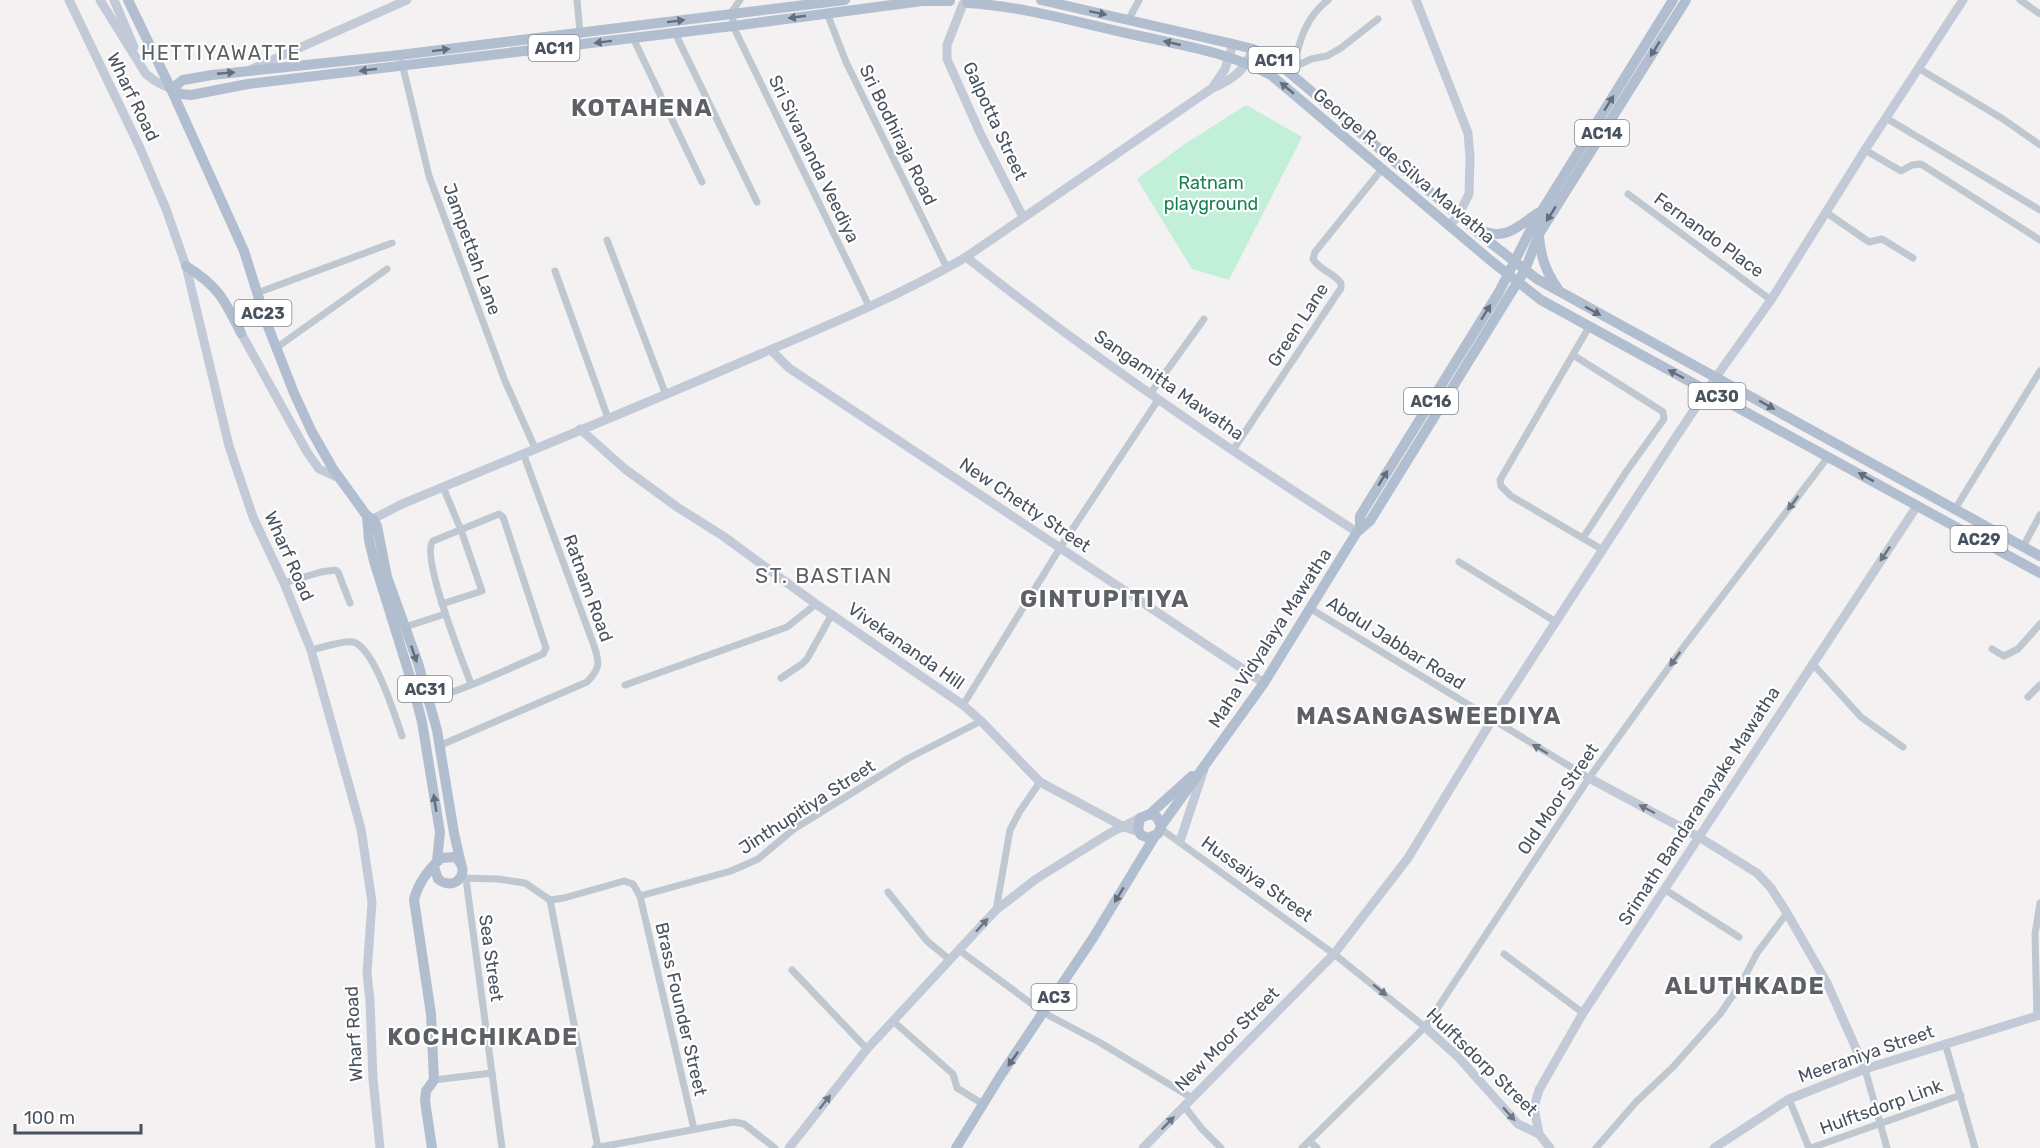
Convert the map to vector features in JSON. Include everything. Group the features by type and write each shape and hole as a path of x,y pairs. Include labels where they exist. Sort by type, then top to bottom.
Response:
{"main road":[{"name":"Wharf Road","path":"69,0 140,148 166,209 186,266 229,447 253,517 284,583 311,650 361,829 372,902 367,973 372,1067 380,1148"},
{"path":"100,0 141,66 155,81 171,89"},
{"path":"114,0 141,66"},
{"path":"128,0 171,89"},
{"path":"247,72 277,56 407,0"},
{"name":"AC11","path":"845,0 400,55 192,78 178,83 171,89 181,94 191,95 237,86 922,1 950,0"},
{"name":"George R. de Silva Mawatha","path":"950,0 1023,10 1229,57 1271,75 1518,283"},
{"name":"George R. de Silva Mawatha","path":"1041,0 1253,49 1290,68 1525,270"},
{"path":"1416,0 1468,134 1469,194 1459,214 1449,226"},
{"name":"AC14","path":"1509,274 1542,210 1673,0"},
{"name":"AC14","path":"1518,283 1539,234 1686,0"},
{"name":"New Moor Street","path":"1143,1148 1334,954 1408,858 1492,720 1707,390 1772,300 1864,150 1963,0"},
{"name":"Galpotta Street","path":"967,2 947,45 947,59 981,135 1023,217"},
{"path":"1211,89 1225,69 1233,44"},
{"path":"370,517 771,350 947,268 1211,89 1232,78 1247,64 1253,49"},
{"name":"AC23","path":"171,89 244,251 276,348 312,432 340,479 370,517"},
{"path":"1474,228 1496,235 1506,234 1542,210"},
{"path":"1539,234 1543,262 1562,294"},
{"name":"Sangamitta Mawatha","path":"966,256 1038,313 1154,397 1358,531"},
{"path":"186,266 206,279 222,296 305,449 319,469 340,479"},
{"name":"AC30","path":"1525,270 1562,294 1928,494"},
{"name":"Maha Vidyalaya Mawatha","path":"1358,531 1360,516 1509,274"},
{"name":"Maha Vidyalaya Mawatha","path":"1159,830 1264,683 1358,531 1370,521 1518,283"},
{"name":"AC30","path":"1518,283 1588,327 1917,506"},
{"name":"New Chetty Street","path":"771,350 789,368 1264,683"},
{"name":"Vivekananda Hill","path":"580,429 625,469 677,507 723,536 816,604 963,705 1040,782 1139,832"},
{"name":"AC29","path":"1928,494 2040,556"},
{"path":"380,536 383,520 397,506"},
{"name":"AC29","path":"1917,506 2040,573"},
{"name":"Srimath Bandaranayake Mawatha","path":"1539,1134 1534,1107 1539,1090 1583,1013 1917,506"},
{"name":"AC31","path":"370,517 380,536 387,577 405,627 441,746 461,864"},
{"name":"AC31","path":"370,517 367,531 389,614 418,703 440,832 436,868"},
{"path":"1180,841 1206,764"},
{"name":"Maha Vidyalaya Mawatha","path":"1145,816 1206,764"},
{"path":"1589,778 1699,837 1757,873 1771,888 1787,913 1827,983 1865,1069"},
{"path":"789,1148 867,1049 996,910 1036,879 1124,826 1145,816 1157,817 1159,830 1144,837 1139,832 1137,825 1145,816"},
{"name":"AC3","path":"956,1148 1159,830"},
{"path":"432,1148 425,1101 426,1091 434,1080 431,1014 416,908 425,886 441,858 455,857 461,864 463,878 449,884 443,883 436,868"},
{"name":"Meeraniya Street","path":"1714,1148 1789,1099 1865,1069 2038,1016"},
{"name":"Hulftsdorp Street","path":"1425,1027 1459,1058 1518,1124 1539,1134 1550,1148"}],"street":[{"path":"578,0 580,33"},
{"path":"731,14 740,0"},
{"path":"1129,20 1139,0"},
{"path":"1290,68 1301,35 1311,16 1328,0"},
{"path":"2020,0 2040,14"},
{"name":"Sri Bodhiraja Road","path":"827,13 846,62 947,268"},
{"name":"Sri Sivananda Veediya","path":"731,14 733,26 869,306"},
{"path":"1290,68 1334,52 1378,19"},
{"path":"675,33 757,202"},
{"path":"633,38 702,182"},
{"name":"Jampettah Lane","path":"400,55 429,176 505,381 535,448"},
{"path":"1918,68 2003,119 2040,145"},
{"path":"1886,118 2040,210"},
{"path":"1864,150 1901,171 1912,165 1921,164 2040,240"},
{"name":"Green Lane","path":"1233,450 1341,288 1338,278 1315,263 1313,259 1315,252 1382,170"},
{"name":"Fernando Place","path":"1628,194 1772,300"},
{"path":"1827,213 1869,242 1882,239 1913,258"},
{"path":"607,240 666,395"},
{"path":"257,293 392,243"},
{"path":"276,348 387,269"},
{"path":"555,271 608,417"},
{"path":"963,705 1204,319"},
{"path":"1588,327 1500,480 1500,486 1511,496 1603,550"},
{"path":"1573,355 1663,412 1664,419 1583,538"},
{"path":"1955,509 2040,371"},
{"name":"Ratnam Road","path":"441,746 587,682 598,668 599,661 593,642 523,453"},
{"name":"Old Moor Street","path":"1302,1148 1425,1027 1589,778 1682,649 1828,457"},
{"path":"442,604 482,591 443,487"},
{"path":"428,699 445,695 543,654 546,648 503,517 499,514 430,543 434,574 442,604 471,684"},
{"path":"2023,547 2040,515"},
{"path":"1459,562 1556,622"},
{"path":"284,583 335,570 338,572 350,603"},
{"path":"625,685 787,627 816,604"},
{"name":"Abdul Jabbar Road","path":"1311,609 1589,778"},
{"path":"405,627 445,614"},
{"path":"781,678 807,659 832,614"},
{"path":"1992,649 2004,656 2018,649 2040,624"},
{"path":"311,650 351,641 360,645 375,666 402,736"},
{"path":"1812,663 1861,717 1903,747"},
{"path":"2028,697 2040,685"},
{"name":"Jinthupitiya Street","path":"640,896 731,872 745,866 773,848 794,829 907,759 981,721"},
{"path":"996,910 1010,830 1040,782"},
{"name":"Hussaiya Street","path":"1159,830 1180,841 1334,954"},
{"path":"463,878 498,879 525,883 550,900 624,881 633,884 640,896"},
{"name":"Sea Street","path":"463,878 502,1148"},
{"path":"1664,890 1739,937"},
{"path":"888,892 927,941 950,960"},
{"name":"Brass Founder Street","path":"640,896 694,1130"},
{"path":"550,900 597,1148 740,1123 775,1148"},
{"path":"2038,1016 2035,934 2040,903"},
{"path":"1596,1148 1636,1102 1673,1067 1720,1014 1742,982 1757,953 1787,913"},
{"path":"959,950 1044,1013 1099,1042 1192,1098"},
{"name":"Hulftsdorp Street","path":"1334,954 1425,1027"},
{"path":"1504,954 1583,1013"},
{"path":"792,970 867,1049"},
{"path":"893,1021 953,1074 957,1088 983,1104"},
{"path":"1945,1043 1974,1148"},
{"path":"1865,1069 1887,1148"},
{"path":"434,1080 492,1073"},
{"name":"Hulftsdorp Link","path":"1810,1148 1961,1095"},
{"path":"1789,1099 1810,1148"},
{"path":"1184,1106 1221,1148"},
{"path":"1309,1141 1317,1148"}],"green space":[{"name":"Ratnam playground","path":"1246,105 1302,137 1229,280 1192,269 1137,179 1182,146"}],"district":[{"name":"HETTIYAWATTE","path":"221,53"},
{"name":"KOTAHENA","path":"642,108"},
{"name":"ST. BASTIAN","path":"824,576"},
{"name":"GINTUPITIYA","path":"1105,599"},
{"name":"MASANGASWEEDIYA","path":"1429,716"},
{"name":"ALUTHKADE","path":"1745,986"},
{"name":"KOCHCHIKADE","path":"483,1037"}]}
